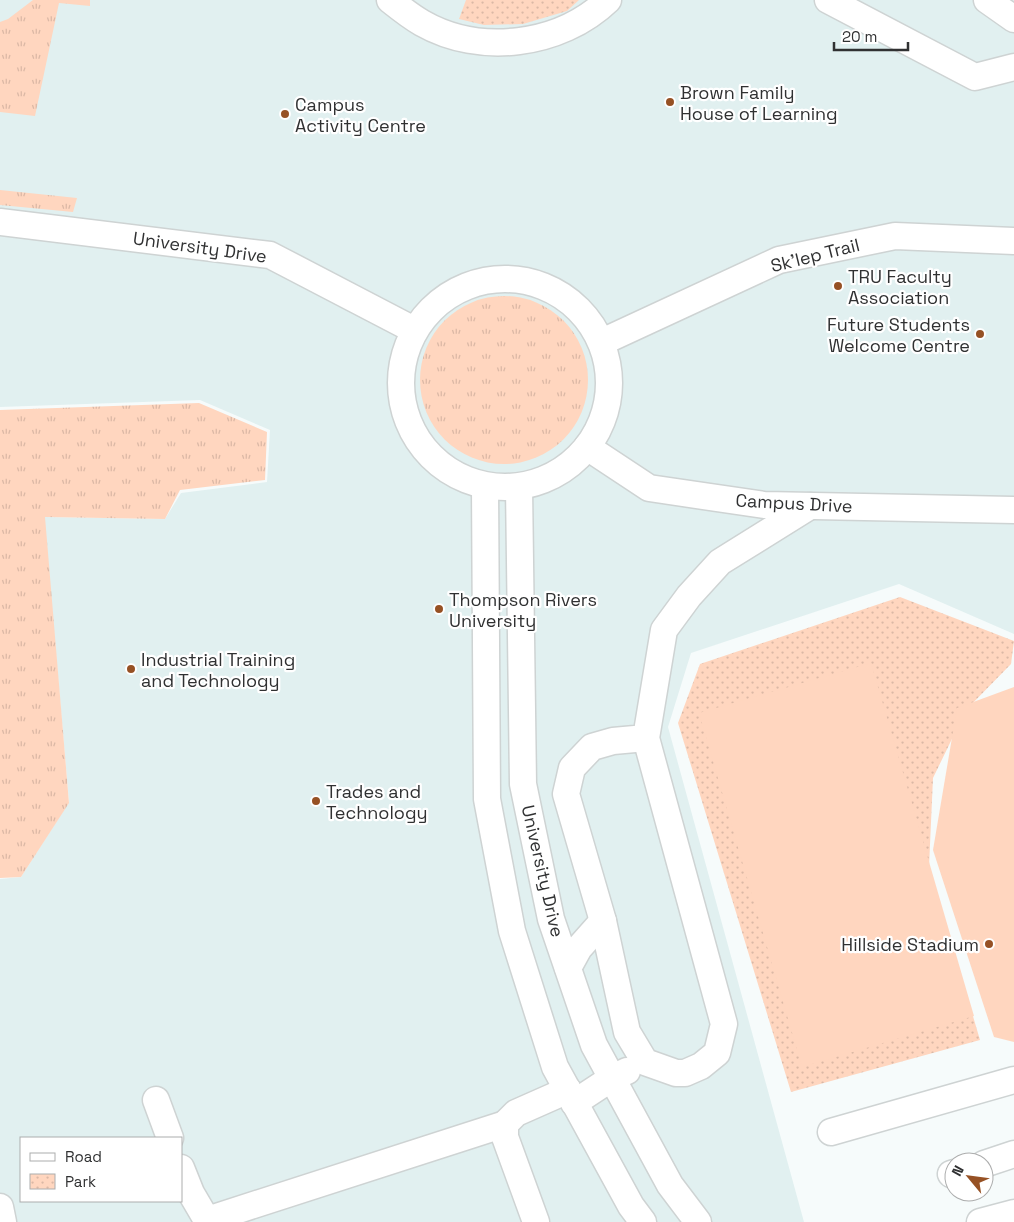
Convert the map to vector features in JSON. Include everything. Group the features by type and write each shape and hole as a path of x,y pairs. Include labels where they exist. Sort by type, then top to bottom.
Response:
{"street":[{"path":"390,0 423,23 442,32 484,42 506,42 541,37 568,27 587,17 608,0"},
{"path":"828,0 974,77 1014,67"},
{"path":"987,0 1014,19"},
{"name":"University Drive","path":"0,222 270,255 414,330"},
{"name":"Sk'lep Trail","path":"602,342 779,260 895,236 1014,241"},
{"path":"495,278 528,280 559,292 584,314 602,342 609,369 609,396 601,423 587,448 568,466 545,479 519,487 502,488 485,486 454,474 428,454 409,426 400,394 402,361 414,330 435,304 463,286 495,278"},
{"name":"Campus Drive","path":"587,448 650,488 764,505 1014,510"},
{"path":"485,486 487,799 512,931 555,1067 631,1206 643,1222"},
{"name":"University Drive","path":"519,487 524,784 551,919 594,1045 670,1186 698,1222"},
{"path":"646,738 612,741 592,747 572,768 566,794 603,921 627,1032 645,1062 676,1073 685,1073 700,1066 717,1053 724,1024 646,738 664,630 688,596 720,562 810,506"},
{"path":"568,968 579,948 603,921"},
{"path":"182,1170 191,1193 207,1221 505,1124 516,1113 571,1096 645,1062"},
{"path":"831,1132 1014,1080"},
{"path":"156,1100 170,1137"},
{"path":"505,1124 505,1137 536,1222"},
{"path":"994,1161 1014,1154"},
{"path":"0,1208 3,1222"},
{"path":"980,1222 1014,1213"}],"shaded area":[{"name":"Thompson Rivers University","path":"0,0 1014,0 1014,634 899,584 691,653 668,727 804,1222 0,1222 0,879 21,877 69,802 44,517 165,519 181,493 267,482 270,430 200,400 0,407"}],"green space":[{"path":"33,0 90,0 90,6 59,3 35,116 0,112 0,22 8,19"},
{"path":"466,0 579,0 567,11 523,24 484,25 459,19"},
{"path":"0,190 77,198 73,212 0,205"},
{"path":"504,296 528,300 543,306 557,315 569,327 578,341 584,356 588,380 584,404 578,419 569,433 557,445 543,454 528,460 504,464 480,460 465,454 451,445 439,433 430,419 424,404 420,380 424,356 430,341 439,327 451,315 465,306 480,300"},
{"path":"199,403 267,432 265,480 180,490 165,519 45,517 69,803 21,877 0,878 0,410"},
{"path":"900,597 1014,641 1011,664 966,710 933,778 929,867 980,1040 791,1092 678,723 700,664"},
{"path":"871,663 974,1016 802,1067 699,713"},
{"name":"Hillside Stadium","path":"1014,687 1014,1042 994,1037 933,850 957,708"}],"place":[{"name":"Brown Family House of Learning","path":"670,102"},
{"name":"Campus Activity Centre","path":"285,114"},
{"name":"TRU Faculty Association","path":"838,286"},
{"name":"Future Students Welcome Centre","path":"980,334"},
{"name":"Thompson Rivers University","path":"439,609"},
{"name":"Industrial Training and Technology","path":"131,669"},
{"name":"Trades and Technology","path":"316,801"},
{"name":"Hillside Stadium","path":"989,944"}]}
